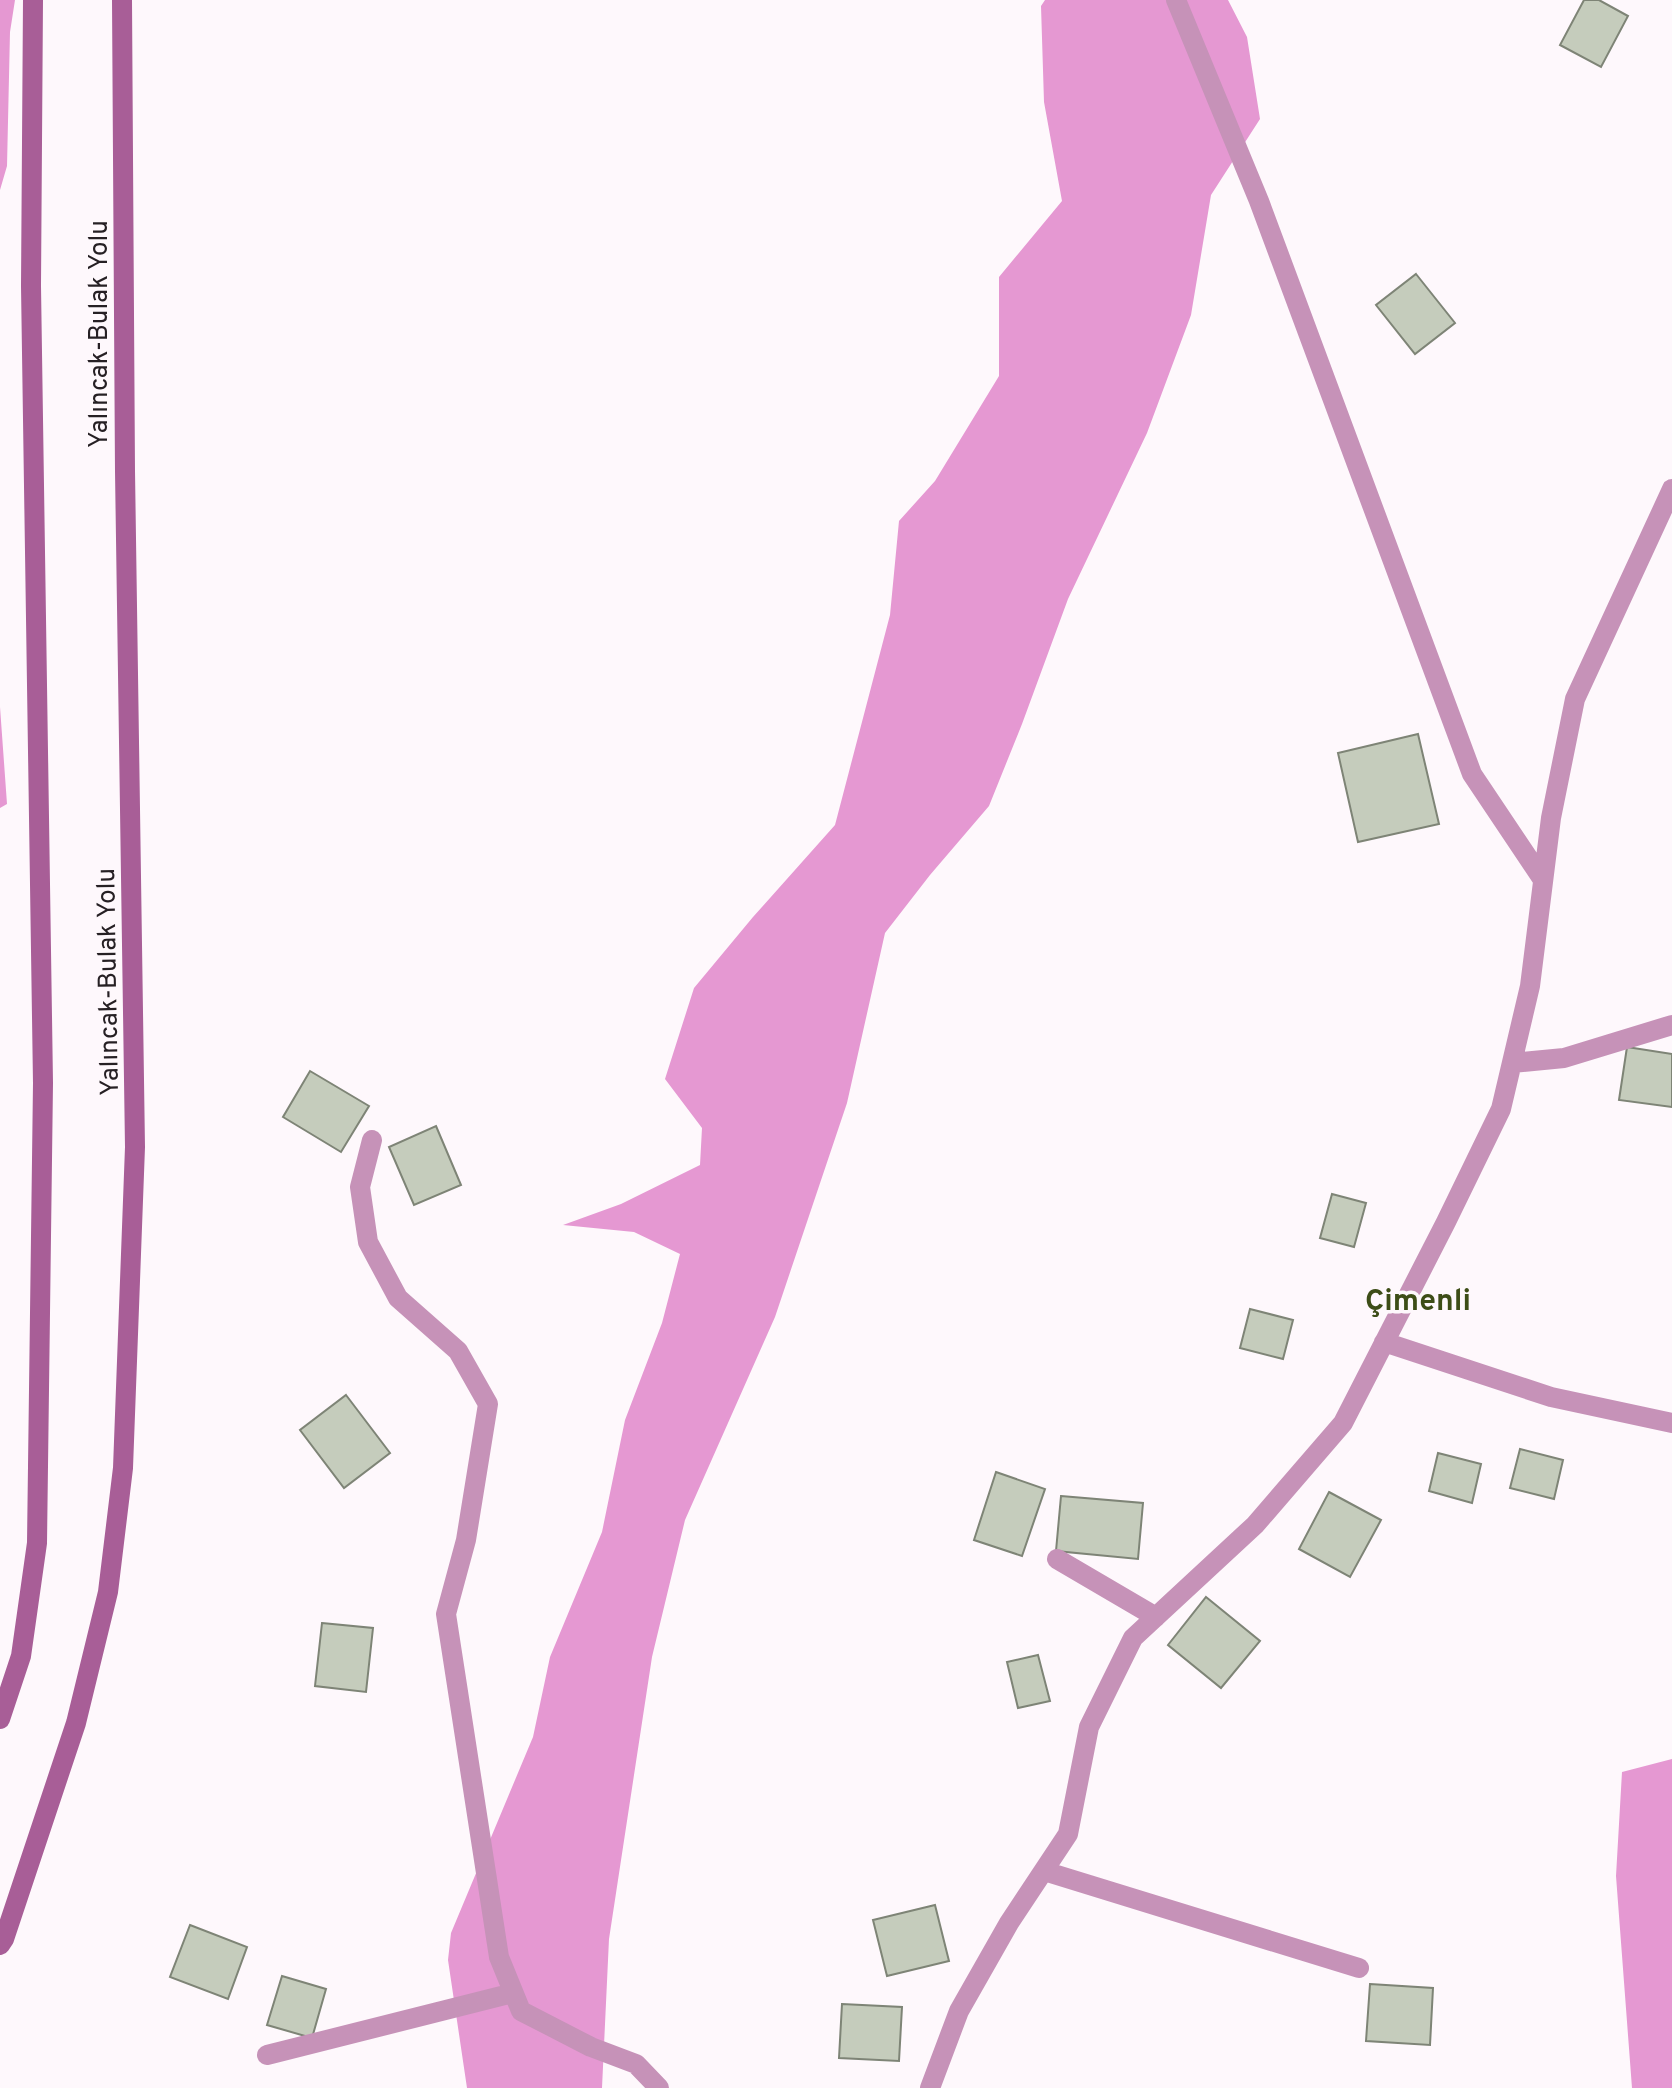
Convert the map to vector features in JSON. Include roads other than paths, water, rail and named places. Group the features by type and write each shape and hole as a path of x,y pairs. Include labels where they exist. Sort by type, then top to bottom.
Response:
{"main road":[{"path":"0,1719 21,1656 37,1543 43,1083 31,286 33,0"},
{"name":"Yalıncak-Bulak Yolu","path":"0,1945 76,1723 108,1592 123,1468 135,1147 122,0"}],"street":[{"path":"1176,0 1265,216 1472,774 1543,880"},
{"path":"930,2088 959,2011 1009,1923 1068,1834 1089,1727 1133,1638 1255,1525 1343,1423 1501,1109 1530,986 1551,818 1575,699 1672,489"},
{"path":"1512,1063 1564,1058 1672,1025"},
{"path":"372,1140 360,1187 368,1242 398,1298 458,1351 488,1404 466,1540 446,1614 499,1957 521,2011 591,2047 636,2064 659,2088"},
{"path":"1384,1342 1551,1397 1672,1423"},
{"path":"1057,1559 1156,1617"},
{"path":"1044,1871 1359,1968"},
{"path":"267,2055 513,1993"}],"district":[{"name":"Çimenli","path":"1418,1300"}]}
